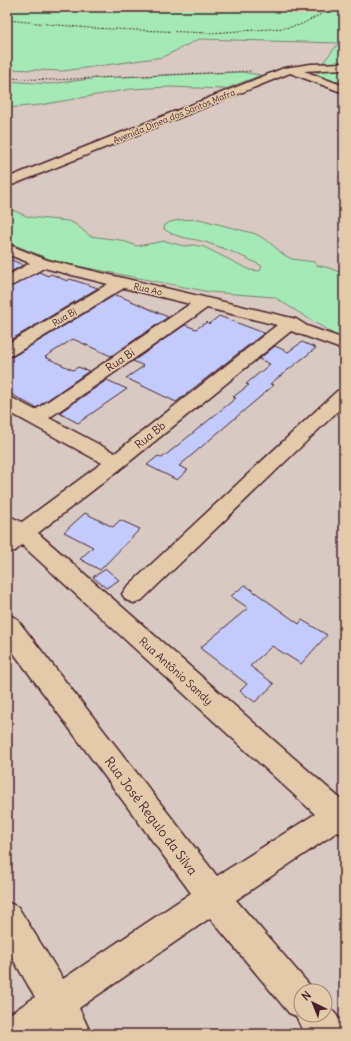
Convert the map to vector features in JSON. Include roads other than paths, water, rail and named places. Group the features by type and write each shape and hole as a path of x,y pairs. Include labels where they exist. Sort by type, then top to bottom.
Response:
{"street":[{"name":"Avenida Dinea dos Santos Mafra","path":"7,182 288,70 311,67 344,66"},
{"path":"288,70 305,74 344,90"},
{"name":"Rua Ao","path":"7,249 42,263 290,323 301,330 344,345"},
{"path":"7,282 42,263"},
{"name":"Rua Bj","path":"7,351 121,283"},
{"name":"Rua Bi","path":"36,418 204,302"},
{"name":"Rua Bb","path":"12,534 116,462 290,323"},
{"path":"134,594 344,395"},
{"path":"7,403 116,462"},
{"name":"Rua Antônio Sandy","path":"12,534 341,818"},
{"name":"Rua José Regulo da Silva","path":"7,625 213,897 293,992"},
{"path":"11,1034 213,897 341,818"},
{"path":"7,918 58,1003 73,1034"},
{"path":"320,1023 329,1034"}]}
